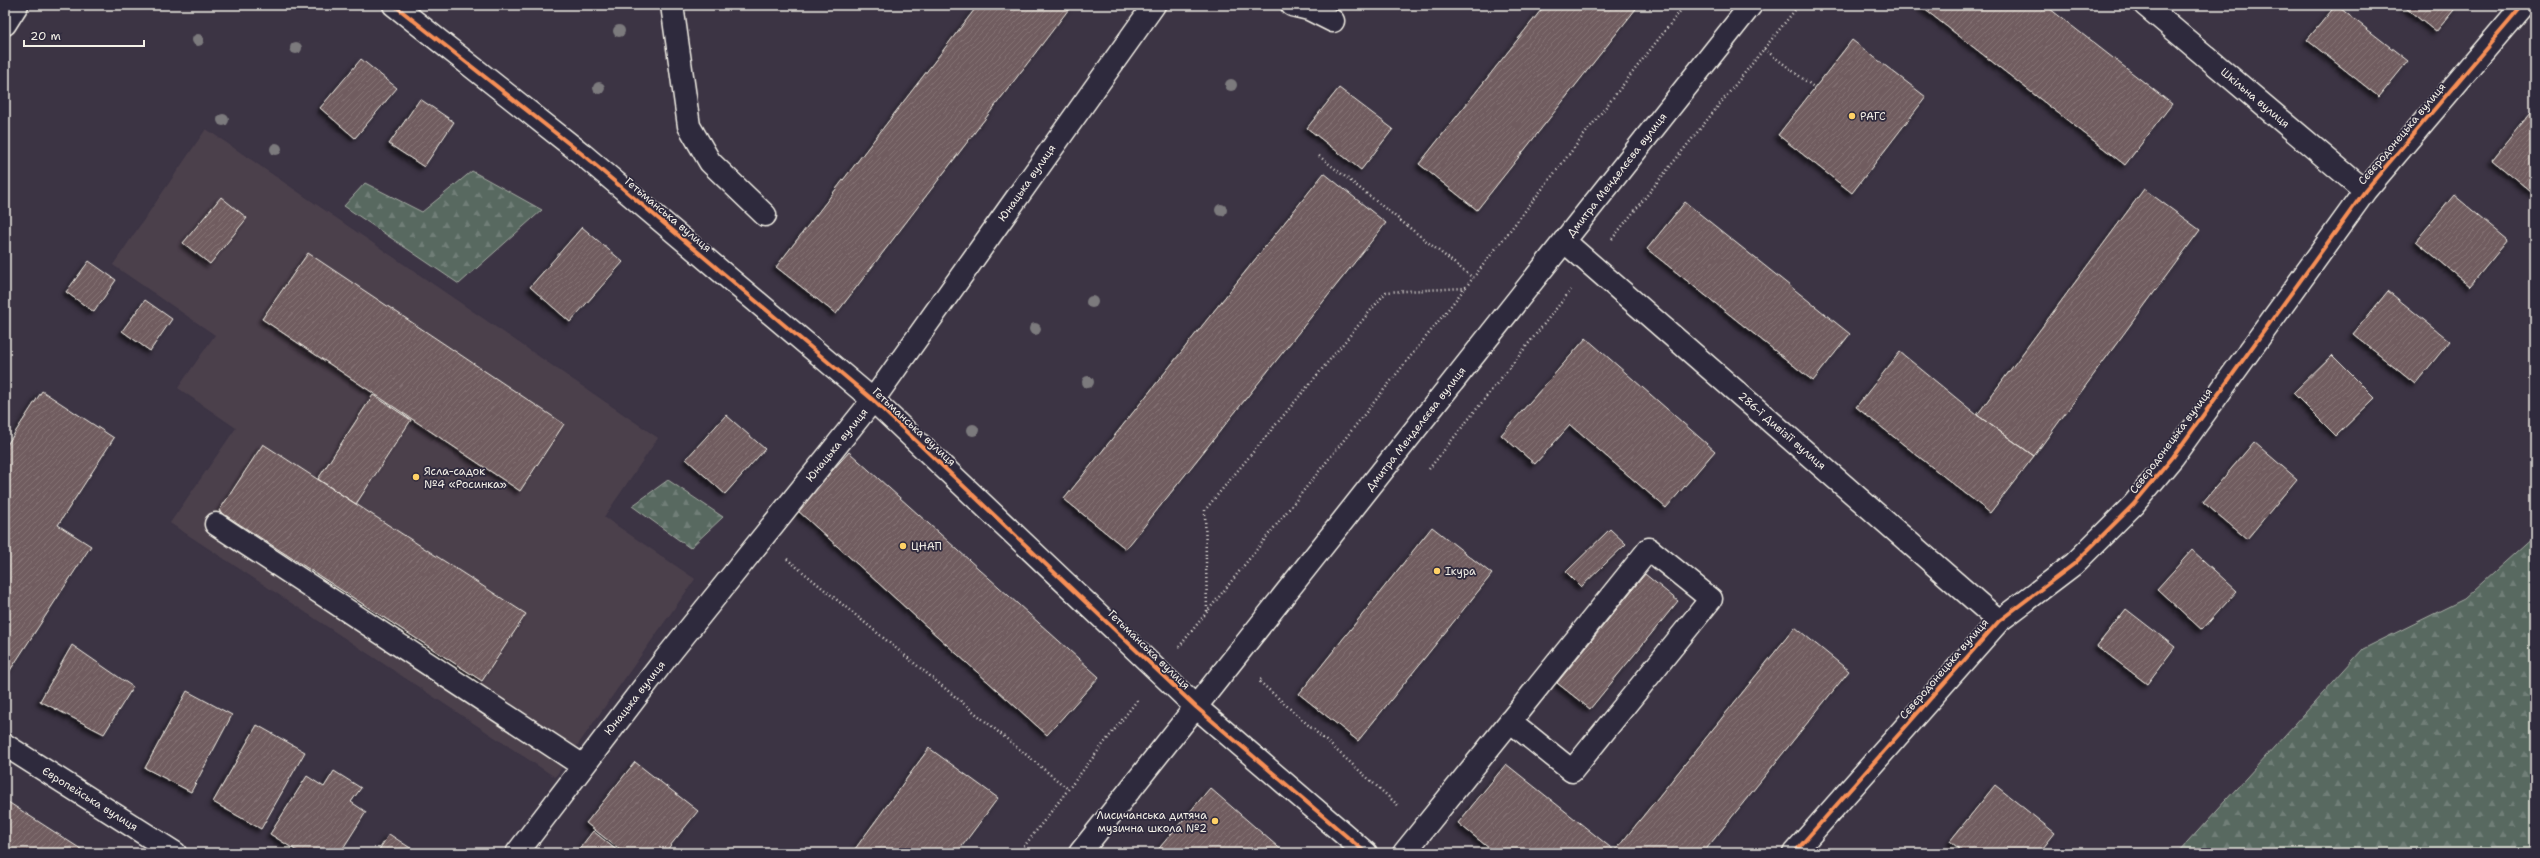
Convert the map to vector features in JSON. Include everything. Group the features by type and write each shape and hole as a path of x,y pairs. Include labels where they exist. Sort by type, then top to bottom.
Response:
{"street":[{"path":"5,24 17,5"},
{"name":"Гетьманська вулиця","path":"394,5 582,154 872,400 1196,707 1366,853"},
{"path":"672,5 689,126 710,162 765,215"},
{"name":"Юнацька вулиця","path":"517,853 583,766 872,400 1154,5"},
{"path":"1292,5 1309,9 1333,20"},
{"name":"Дмитра Менделєєва вулиця","path":"1080,853 1751,5"},
{"name":"Шкільна вулиця","path":"2145,5 2365,192"},
{"name":"Сєвєродонецька вулиця","path":"1794,853 1999,621 2074,564 2133,505 2173,457 2365,192 2523,5"},
{"name":"286-ї Дивізії вулиця","path":"1564,241 1999,621"},
{"path":"216,524 583,766"},
{"path":"1404,853 1510,721 1649,549 1711,599 1572,771 1510,721"},
{"name":"Європейська вулиця","path":"5,745 175,853"}],"path":[{"path":"1019,853 1158,672 1466,288 1685,5"},
{"path":"1428,470 1799,5"},
{"path":"1764,48 1815,88"},
{"path":"1319,156 1473,278"},
{"path":"1207,611 1205,510 1386,292 1466,288"},
{"path":"762,538 1068,789"},
{"path":"1264,675 1259,681 1424,828"}],"shaded area":[{"name":"Ясла-садок №4 «Росинка»","path":"206,129 658,438 604,517 695,579 555,777 170,523 236,428 178,388 215,335 113,265"}],"green space":[{"path":"472,171 542,210 459,284 344,206 365,183 422,212"},
{"path":"668,480 723,517 690,548 632,506"},
{"path":"2535,535 2535,853 2178,853 2363,649 2464,599"}],"building":[{"path":"978,5 1072,5 836,314 776,267"},
{"path":"1545,5 1639,5 1477,210 1419,164"},
{"path":"1919,5 2045,5 2172,104 2125,165"},
{"path":"2336,5 2408,61 2379,97 2307,40"},
{"path":"2402,5 2458,5 2436,32"},
{"name":"РАГС","path":"1852,40 1926,97 1852,193 1778,135"},
{"path":"361,59 397,88 355,138 320,108"},
{"path":"1339,88 1393,129 1361,170 1307,128"},
{"path":"420,99 454,122 424,167 389,144"},
{"path":"2530,113 2535,118 2535,195 2492,160"},
{"path":"1324,173 1386,223 1126,549 1064,499"},
{"path":"2144,189 2200,230 2034,456 1977,415"},
{"path":"2454,195 2508,240 2470,286 2416,241"},
{"path":"221,197 247,218 210,264 183,243"},
{"path":"1685,202 1850,334 1813,381 1647,249"},
{"path":"582,227 623,262 570,322 530,287"},
{"path":"308,253 564,424 520,491 262,319"},
{"path":"89,261 116,280 94,312 66,292"},
{"path":"2388,291 2450,341 2415,384 2353,334"},
{"path":"145,300 172,319 150,351 122,331"},
{"path":"1586,338 1715,451 1666,508 1570,425 1535,464 1501,435"},
{"path":"1900,352 1977,415 2034,456 1990,513 1856,407"},
{"path":"2332,355 2375,398 2336,436 2293,393"},
{"path":"42,391 114,438 58,525 91,546 9,672 5,670 5,448"},
{"path":"373,395 411,420 356,504 318,479"},
{"path":"726,415 765,449 725,494 686,459"},
{"path":"2254,442 2297,479 2247,539 2203,502"},
{"path":"263,444 526,614 482,681 219,511"},
{"path":"849,452 1099,677 1047,735 797,510"},
{"path":"1432,527 1492,574 1358,741 1299,694"},
{"path":"1610,529 1626,544 1581,587 1566,572"},
{"path":"2192,550 2237,591 2202,630 2157,589"},
{"path":"1645,574 1678,601 1590,709 1557,683"},
{"path":"2126,609 2175,647 2147,684 2097,646"},
{"path":"1795,627 1849,671 1703,853 1617,853 1615,851"},
{"path":"72,645 133,687 104,734 40,701"},
{"path":"187,691 232,715 191,792 145,768"},
{"path":"257,725 305,752 261,829 213,802"},
{"path":"929,748 998,798 957,853 852,853"},
{"path":"635,762 698,811 666,851 669,853 624,853 586,823"},
{"path":"1506,764 1615,851 1613,853 1495,853 1458,823"},
{"path":"334,771 361,788 351,802 366,812 340,853 300,853 270,834 307,776 324,787"},
{"path":"1995,785 2055,833 2039,853 1964,853 1950,841"},
{"name":"Лисичанська дитяча музична школа №2","path":"1210,788 1285,853 1155,853"},
{"path":"5,800 87,853 5,853"},
{"path":"593,831 620,853 576,853"},
{"path":"389,834 418,853 377,853"}],"cycle path":[{"path":"394,5 582,154 873,400 1196,707 1366,853"},
{"path":"1794,853 1999,621 2074,564 2133,505 2173,457 2365,191 2523,5"}],"place":[{"name":"РАГС","path":"1852,116"},
{"name":"Ясла-садок №4 «Росинка»","path":"416,477"},
{"name":"ЦНАП","path":"903,546"},
{"name":"Ікура","path":"1437,571"},
{"name":"Лисичанська дитяча музична школа №2","path":"1215,821"}]}
